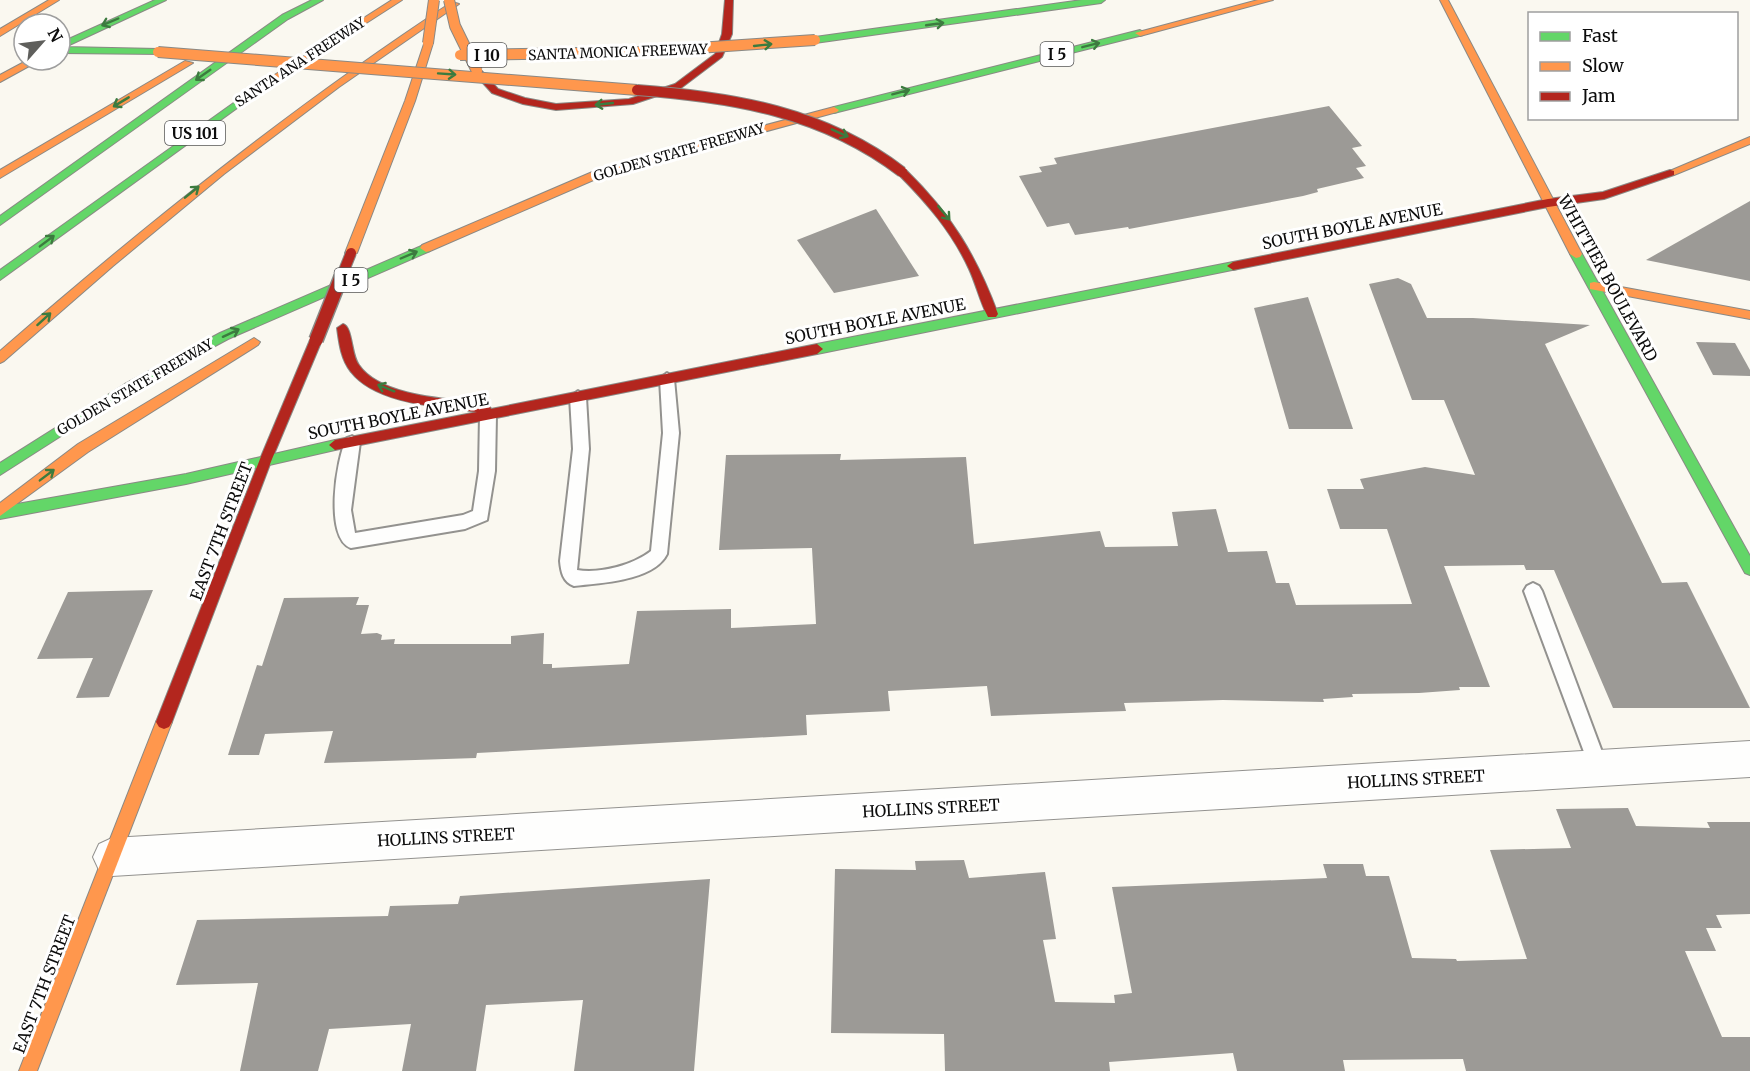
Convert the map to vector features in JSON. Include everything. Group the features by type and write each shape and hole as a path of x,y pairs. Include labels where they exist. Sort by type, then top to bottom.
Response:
{"main road":[{"path":"0,33 55,0"},
{"path":"72,42 162,0"},
{"name":"US 101","path":"0,221 285,17 319,0"},
{"name":"SANTA ANA FREEWAY","path":"0,276 124,182 264,84 398,0"},
{"name":"EAST 7TH STREET","path":"28,1071 266,459 351,253 410,101 428,44 434,0"},
{"path":"449,0 455,26 477,71 495,91 523,101 556,106 630,102 678,86 719,55 728,34 729,0"},
{"path":"0,358 136,237 236,157 398,39 461,0"},
{"name":"SANTA MONICA FREEWAY","path":"72,48 158,52 445,55 631,53 742,48 1101,0"},
{"name":"GOLDEN STATE FREEWAY","path":"0,470 172,362 234,331 601,172 958,77 1269,0"},
{"name":"WHITTIER BOULEVARD","path":"1444,0 1548,203 1750,569"},
{"path":"0,175 184,64 285,17"},
{"path":"158,52 703,95 788,112 871,148 934,201 957,228 974,258 992,314"},
{"name":"SOUTH BOYLE AVENUE","path":"0,512 186,479 266,459 504,411 1548,203 1604,195 1694,165 1750,140"},
{"path":"351,253 344,317 348,358 360,375 378,385 405,395 504,411"},
{"path":"0,512 83,448 348,282"},
{"path":"1594,286 1750,315"}],"street":[{"name":"HOLLINS STREET","path":"112,857 1750,759"}],"lane":[{"path":"578,397 581,449 568,561 569,572 574,579 635,571 648,565 659,554 671,433 667,379"},
{"path":"352,442 344,499 342,528 345,537 351,541 465,522 481,515 487,471 488,415"},
{"path":"1533,591 1599,768"}],"building":[{"path":"1329,106 1362,146 1352,148 1366,166 1356,168 1364,178 1317,189 1318,192 1303,196 1129,229 1128,227 1075,235 1069,223 1047,227 1019,176 1042,172 1039,167 1057,164 1054,158"},
{"path":"1750,201 1750,281 1646,260"},
{"path":"876,209 919,276 834,293 797,240"},
{"path":"1398,278 1411,284 1427,318 1473,318 1590,325 1545,344 1662,583 1687,582 1750,708 1613,708 1554,570 1526,570 1524,565 1444,566 1490,687 1459,687 1460,690 1419,693 1352,694 1353,697 1323,699 1324,702 1223,700 1124,703 1126,711 991,716 987,686 888,691 890,711 806,715 807,735 477,753 476,758 324,763 333,731 265,734 259,755 228,755 257,665 262,666 284,598 359,597 356,605 369,605 361,634 377,633 382,635 381,640 395,639 394,644 511,644 511,636 544,633 543,664 552,664 552,668 629,664 637,611 731,609 731,628 816,624 812,548 719,550 726,455 841,454 840,460 966,457 974,544 1100,531 1105,547 1178,546 1172,512 1216,509 1228,552 1267,551 1276,583 1289,583 1296,605 1412,604 1387,529 1340,529 1327,489 1364,489 1360,479 1425,467 1475,475 1444,400 1412,400 1369,284"},
{"path":"1308,297 1353,429 1289,429 1254,308"},
{"path":"1696,342 1735,343 1750,370 1750,376 1713,375"},
{"path":"153,590 109,697 76,698 93,658 37,659 68,592"},
{"path":"1628,808 1636,826 1710,828 1707,822 1750,822 1750,914 1716,915 1722,928 1706,928 1716,951 1685,951 1722,1037 1750,1037 1750,1071 1466,1071 1463,1059 1343,1060 1345,1071 1237,1071 1233,1053 1109,1062 1110,1071 945,1071 944,1034 831,1033 835,869 916,870 915,861 964,860 969,878 1045,872 1056,939 1043,940 1055,1002 1115,1003 1114,995 1132,993 1112,887 1327,878 1323,864 1363,864 1366,876 1389,876 1412,958 1456,959 1457,961 1527,959 1490,850 1571,848 1556,809"},
{"path":"710,879 694,1071 574,1071 583,1000 486,1005 476,1071 402,1071 411,1024 329,1029 318,1071 240,1071 258,983 176,985 197,920 388,916 390,906 458,904 460,896"}],"traffic: fast":[{"path":"72,41 162,0"},
{"path":"0,221 285,17 319,0"},
{"path":"815,40 1101,0"},
{"path":"834,110 1140,33"},
{"path":"72,50 158,52"},
{"path":"0,276 256,90"},
{"path":"0,470 129,387 224,336 426,248"},
{"path":"1576,254 1750,569"},
{"path":"817,349 1233,266"},
{"path":"0,513 186,479 335,445"}],"traffic: slow":[{"path":"0,33 55,0"},
{"path":"256,90 398,0"},
{"path":"428,43 434,0"},
{"path":"449,0 455,26 477,71"},
{"path":"1140,33 1269,0"},
{"path":"1444,0 1576,254"},
{"path":"0,358 109,263 221,172 336,85 455,4"},
{"path":"460,55 638,52 815,40"},
{"path":"351,253 410,101 428,43"},
{"path":"158,52 637,90"},
{"path":"0,175 188,63"},
{"path":"0,79 13,72"},
{"path":"426,248 601,172 834,110"},
{"path":"1670,173 1750,140"},
{"path":"1594,286 1750,315"},
{"path":"0,510 83,448 254,342"},
{"path":"28,1071 164,722"}],"traffic: jam":[{"path":"477,71 495,91 523,101 556,107 630,102 678,86 719,55 727,34 729,0"},
{"path":"637,90 703,95 788,113 871,148 902,172"},
{"path":"902,172 934,205 957,236 976,271 992,314"},
{"path":"1233,266 1548,203 1604,195 1670,173"},
{"path":"316,340 351,253"},
{"path":"343,328 348,353 354,368 364,379 378,387 434,402 485,408"},
{"path":"164,722 266,459 316,340"},
{"path":"335,445 817,349"}]}
